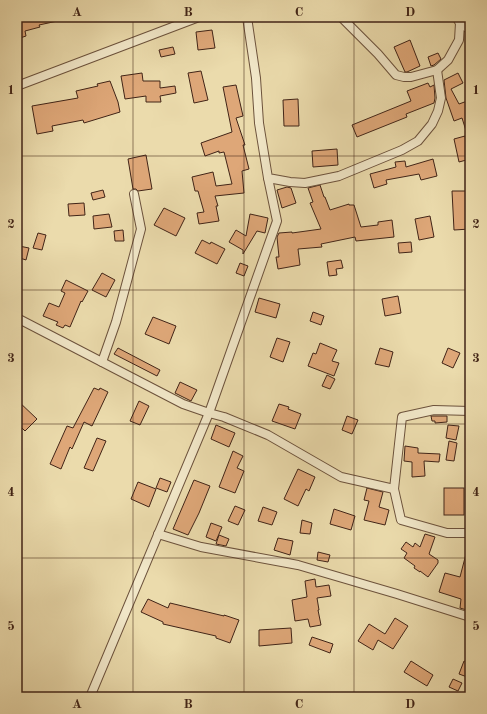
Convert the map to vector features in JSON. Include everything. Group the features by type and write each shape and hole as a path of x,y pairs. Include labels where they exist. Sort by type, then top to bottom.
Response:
{"street":[{"path":"17,86 199,17"},
{"path":"90,697 209,413 277,221 259,123 256,78 247,17"},
{"path":"341,17 378,54 396,75 404,77 411,77 437,70 448,60 459,40 458,20"},
{"path":"458,20 470,30"},
{"path":"268,178 305,183 339,176 402,150 418,140 432,124 438,110 441,98 437,70"},
{"path":"102,362 116,322 141,229 134,194"},
{"path":"17,318 183,404 224,417 268,435 341,477 394,489"},
{"path":"470,411 434,410 402,417 394,489 401,520 447,533 470,533"},
{"path":"158,534 201,547 298,565 470,617"}],"building":[{"path":"17,17 61,17 62,20 39,25 40,27 25,31 26,36 17,39"},
{"path":"212,30 215,48 198,50 196,32"},
{"path":"410,40 420,66 405,72 394,47"},
{"path":"173,47 175,54 161,57 159,50"},
{"path":"438,53 441,59 431,66 428,57"},
{"path":"201,71 208,100 194,103 188,73"},
{"path":"142,73 143,81 160,81 160,88 175,86 176,93 160,96 161,102 146,102 146,96 125,99 121,76"},
{"path":"458,73 463,83 451,89 459,104 470,100 470,137 468,137 462,118 454,121 446,98 444,80"},
{"path":"110,81 120,112 84,123 83,120 52,126 53,131 37,134 32,106 78,98 76,91 98,86 97,84"},
{"path":"428,83 430,87 434,85 434,103 406,114 407,117 357,137 352,125 411,101 407,91"},
{"path":"236,85 243,116 236,118 245,145 243,145 249,169 242,171 244,193 215,196 218,206 216,206 219,221 199,224 197,213 204,212 198,191 195,191 192,177 213,172 216,186 232,184 224,152 219,153 219,151 205,156 201,143 232,132 223,87"},
{"path":"298,99 299,126 284,126 283,100"},
{"path":"465,136 470,159 459,162 454,139"},
{"path":"337,149 338,165 313,167 312,151"},
{"path":"146,155 152,189 138,191 133,189 128,159"},
{"path":"433,159 437,176 421,180 419,174 386,180 387,184 374,188 370,174 396,167 395,162 405,161 406,167"},
{"path":"320,185 330,210 349,204 354,205 361,227 378,225 378,222 392,220 394,237 356,241 355,237 321,244 322,247 298,249 300,265 278,269 276,257 279,257 277,237 279,233 292,233 321,229 310,203 313,202 308,188"},
{"path":"287,187 291,188 296,203 282,208 277,190"},
{"path":"103,190 105,197 93,200 91,193"},
{"path":"452,191 470,191 470,229 454,230"},
{"path":"84,203 85,215 69,216 68,204"},
{"path":"164,208 185,218 176,236 154,225"},
{"path":"109,214 112,227 94,229 93,216"},
{"path":"250,214 268,218 265,233 257,231 243,254 243,250 229,242 236,230 246,236"},
{"path":"430,216 434,237 419,240 415,219"},
{"path":"123,230 124,241 115,241 114,231"},
{"path":"38,233 46,235 42,250 33,248"},
{"path":"202,240 210,244 211,242 225,249 217,264 195,253"},
{"path":"411,242 412,252 399,253 398,243"},
{"path":"19,246 29,248 26,260 17,257"},
{"path":"341,260 343,268 336,269 337,275 329,276 327,262"},
{"path":"240,263 248,266 244,276 236,273"},
{"path":"102,273 115,280 106,297 92,290"},
{"path":"66,280 88,291 82,302 81,301 70,327 65,325 63,328 56,325 58,322 43,316 49,303 59,307 65,293 61,291"},
{"path":"398,296 401,313 385,316 382,299"},
{"path":"259,298 280,304 276,318 255,312"},
{"path":"313,312 324,316 321,325 310,321"},
{"path":"153,317 176,326 169,344 145,334"},
{"path":"277,338 290,342 283,362 270,357"},
{"path":"320,343 337,350 332,361 339,363 334,376 308,366 313,353 316,354"},
{"path":"118,348 160,370 157,376 114,354"},
{"path":"380,348 393,352 389,367 375,364"},
{"path":"448,348 460,353 453,368 442,363"},
{"path":"327,375 335,379 330,389 322,386"},
{"path":"180,382 197,390 191,401 175,393"},
{"path":"94,388 99,390 100,388 108,392 92,426 84,422 72,449 70,447 61,469 50,464 67,426 73,428"},
{"path":"17,400 37,419 25,431 17,423"},
{"path":"139,401 149,406 140,425 130,421"},
{"path":"279,404 289,407 288,409 301,414 295,429 272,421"},
{"path":"347,416 358,420 352,434 342,430"},
{"path":"431,416 447,416 447,422 435,423 435,421 432,421"},
{"path":"216,425 235,433 229,447 211,439"},
{"path":"448,425 459,426 456,440 446,438"},
{"path":"97,438 106,441 93,471 84,468"},
{"path":"449,441 457,443 454,461 446,460"},
{"path":"405,446 418,448 418,453 440,454 439,462 424,461 425,476 412,477 412,462 404,461"},
{"path":"233,451 243,456 237,468 244,471 235,493 219,487"},
{"path":"298,469 315,477 309,491 306,489 298,506 284,499"},
{"path":"160,478 171,482 167,492 156,488"},
{"path":"194,480 210,486 188,535 173,529"},
{"path":"138,482 156,489 149,507 131,499"},
{"path":"367,488 383,492 379,507 389,510 385,525 364,520 369,501 364,500"},
{"path":"444,488 464,488 464,515 444,515"},
{"path":"235,506 245,510 238,525 228,521"},
{"path":"263,507 277,512 272,525 258,521"},
{"path":"334,509 355,516 351,530 330,524"},
{"path":"302,520 312,523 310,534 300,533"},
{"path":"211,523 222,527 216,541 206,537"},
{"path":"425,534 435,537 429,554 438,560 438,563 428,577 414,568 415,566 404,558 407,553 401,549 406,542 413,547 415,543 420,547"},
{"path":"219,535 229,539 226,546 216,544"},
{"path":"278,538 293,541 290,555 274,550"},
{"path":"467,550 470,550 470,611 460,608 461,599 439,592 445,573 460,577"},
{"path":"318,552 330,555 328,562 317,560"},
{"path":"315,579 316,587 329,585 331,596 317,598 321,625 310,627 308,619 295,621 292,600 307,597 305,581"},
{"path":"148,599 168,608 170,603 224,615 239,620 230,643 216,638 216,636 163,624 163,622 141,612"},
{"path":"395,618 408,626 393,649 378,640 373,650 358,641 369,624 385,634"},
{"path":"291,628 292,643 259,646 259,630"},
{"path":"312,637 333,644 330,653 309,645"},
{"path":"411,661 433,675 427,686 404,672"},
{"path":"464,661 470,663 470,678 459,674"},
{"path":"453,679 462,683 458,691 449,687"}]}
